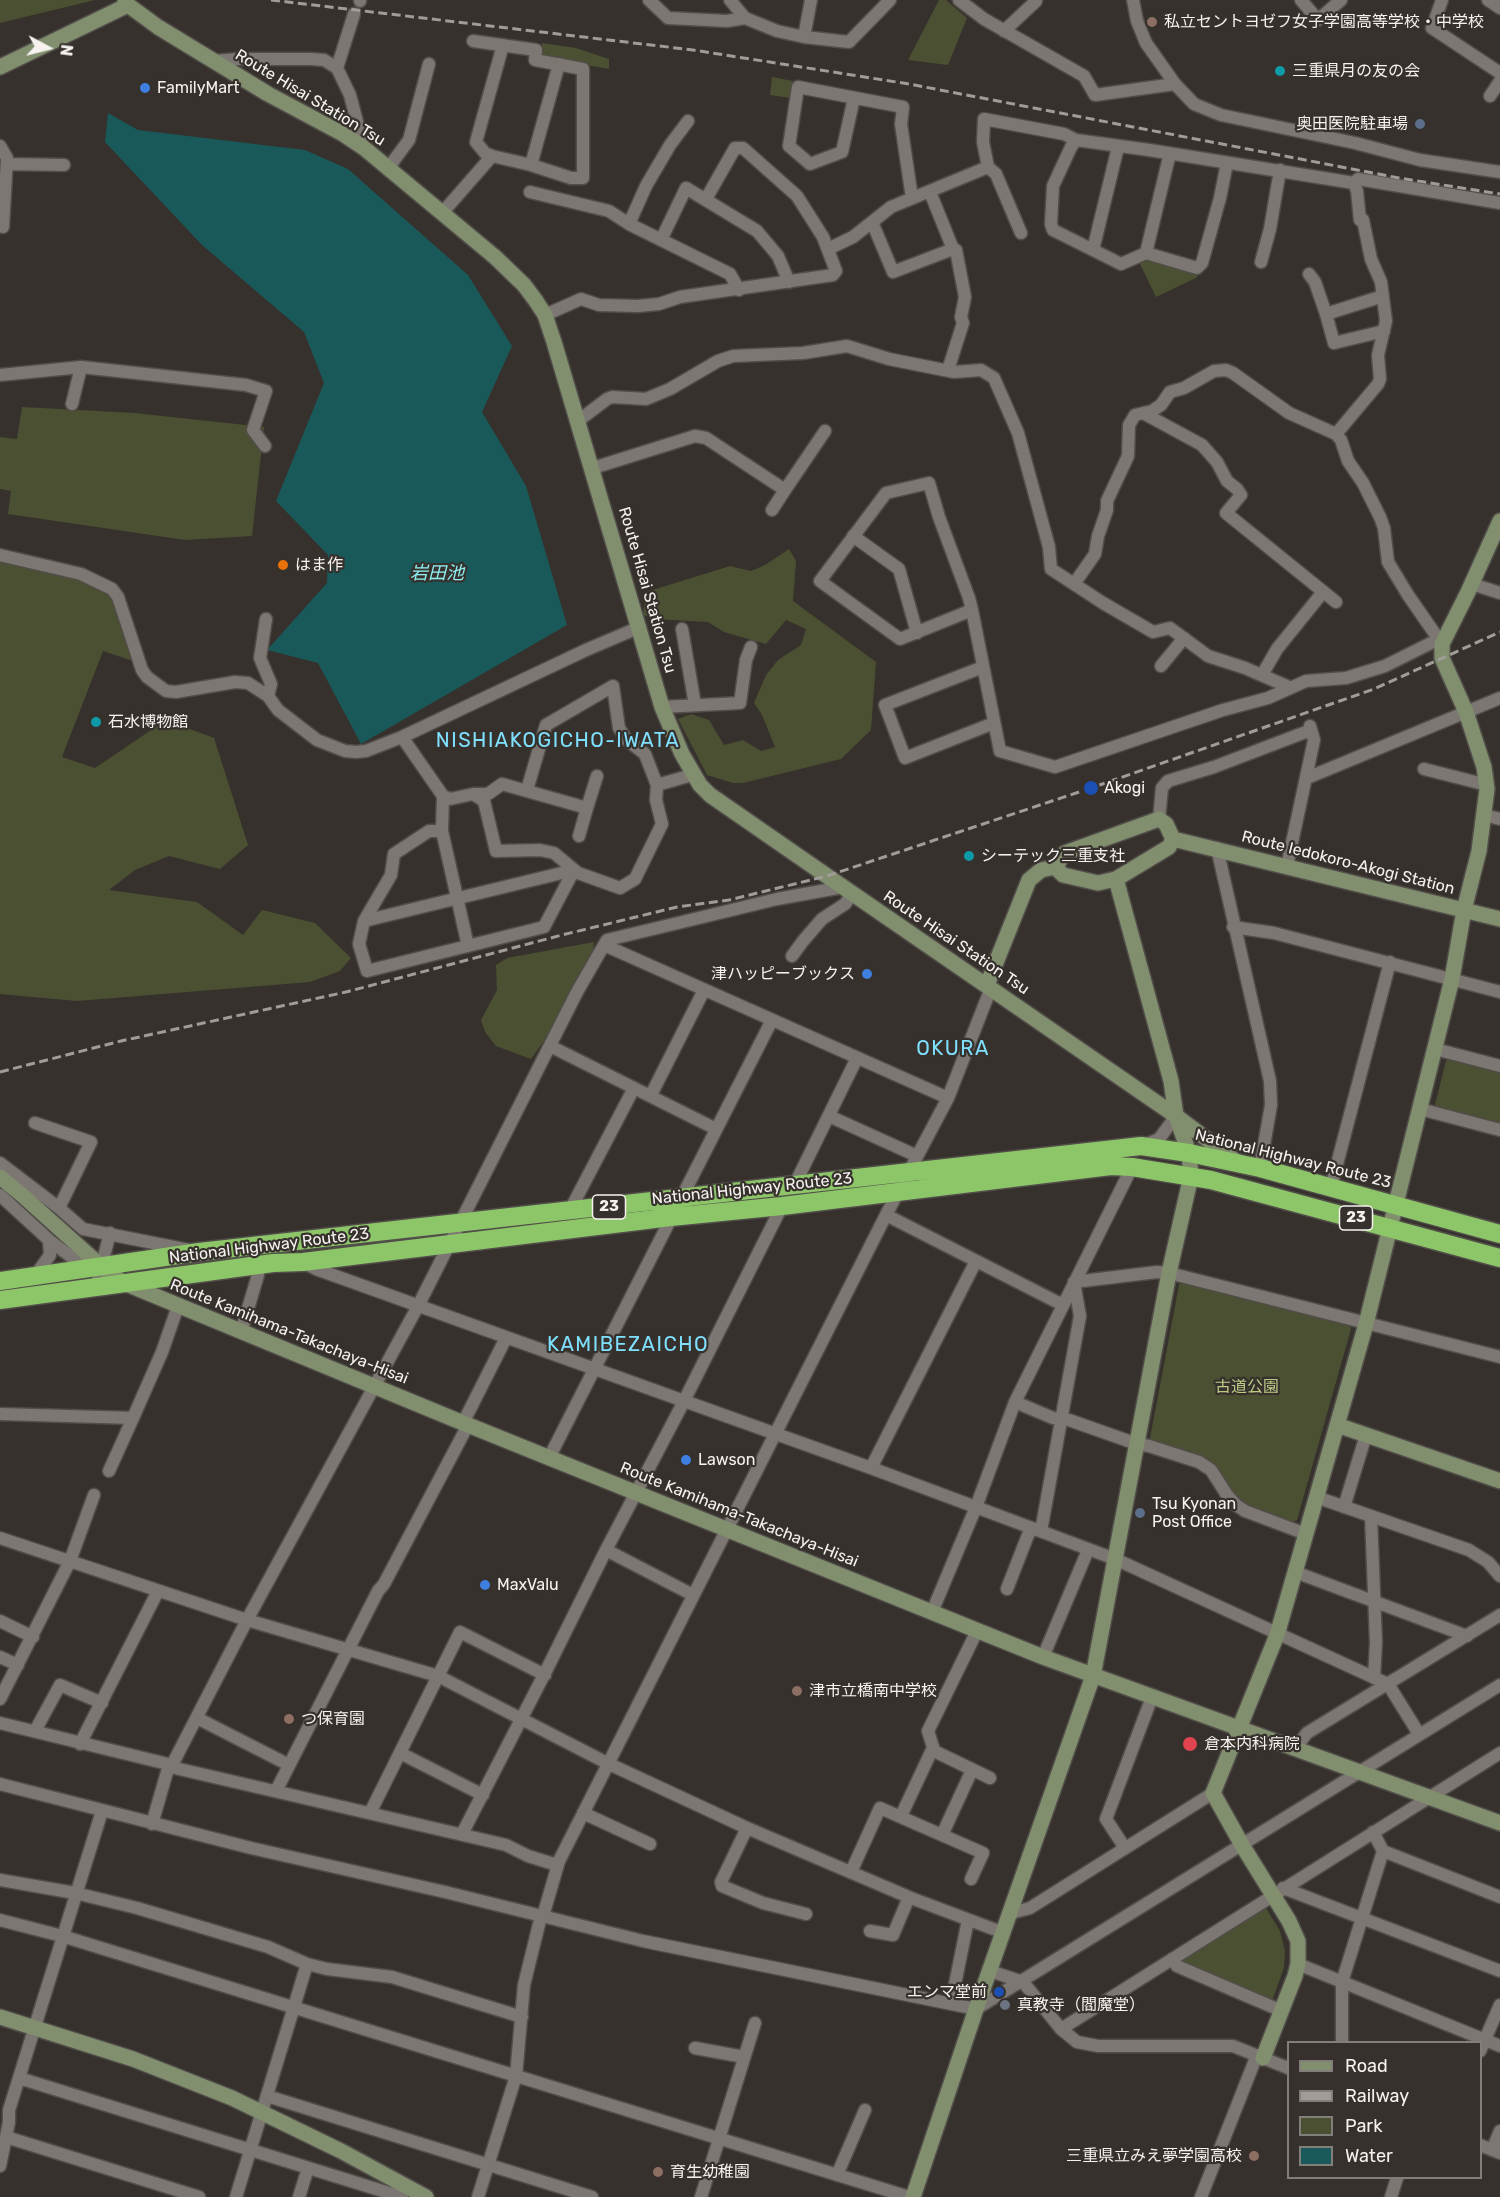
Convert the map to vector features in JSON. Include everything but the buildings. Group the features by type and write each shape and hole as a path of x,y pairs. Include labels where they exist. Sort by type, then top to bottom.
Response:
{"highway":[{"name":"National Highway Route 23","path":"0,1281 199,1252 1141,1146 1189,1153 1260,1168 1500,1234"},
{"name":"National Highway Route 23","path":"0,1300 259,1264 303,1262 1111,1166 1191,1176 1500,1258"}],"main road":[{"name":"Route Hisai Station Tsu","path":"127,2 158,27 364,148 443,212 524,285 545,315 593,468 663,707 692,775 710,795 1176,1116 1239,1163"},
{"path":"0,67 127,2"},
{"path":"1442,644 1500,521"},
{"name":"Route Iedokoro-Akogi Station","path":"1173,838 1464,910 1479,851 1487,785 1484,767 1466,712 1442,658 1442,644"},
{"path":"989,986 1029,880 1041,870 1055,867 1065,853 1159,819 1166,824 1173,838 1168,847 1116,879 1098,883 1063,875 1055,867"},
{"path":"911,2197 1093,1676 1169,1273 1191,1176 1189,1153 1176,1116 1171,1081 1116,879"},
{"path":"1260,2056 1291,1989 1298,1964 1298,1941 1278,1892 1242,1845 1213,1793 1276,1635 1366,1324 1452,979 1464,910 1500,919"},
{"name":"Route Kamihama-Takachaya-Hisai","path":"0,1178 102,1267 124,1283 465,1424 1043,1657 1500,1823"},
{"path":"1337,1425 1500,1481"},
{"path":"0,2017 180,2077 262,2112 426,2197"}],"street":[{"path":"649,0 668,18 728,21 745,18"},
{"path":"730,0 745,18 777,31 804,37 849,42 890,0"},
{"path":"804,37 811,0"},
{"path":"959,0 984,20 1084,76 1095,95 1175,84"},
{"path":"1004,31 1035,0"},
{"path":"1133,0 1137,21 1146,43 1175,84 1194,104 1221,116 1355,143 1420,160 1500,172"},
{"path":"1301,0 1318,20 1341,0"},
{"path":"1442,0 1432,28 1500,73"},
{"path":"1488,0 1500,8"},
{"path":"337,68 354,14"},
{"path":"473,41 503,45 536,50 535,60 583,69 583,178 571,178 492,156 485,153 476,142 503,45"},
{"path":"214,61 324,60 337,68 350,95 364,148"},
{"path":"389,167 409,140 429,64"},
{"path":"531,165 559,64"},
{"path":"1490,96 1500,81"},
{"path":"854,98 843,152 810,164 789,146 798,87 903,107 901,124 912,198"},
{"path":"1021,233 996,174 988,167 983,142 984,119 1064,134 1076,141 1170,153 1354,183"},
{"path":"629,224 646,186 688,121"},
{"path":"1076,141 1053,186 1051,224 1053,230 1121,264 1146,253 1197,268 1202,263 1227,163"},
{"path":"0,146 5,153 7,164 3,227"},
{"path":"1093,250 1118,147"},
{"path":"545,315 581,298 598,305 658,304 680,297 833,275 836,272 823,237 797,196 743,148 735,148 706,199"},
{"path":"1146,253 1170,153"},
{"path":"443,212 492,156"},
{"path":"7,164 64,165"},
{"path":"828,249 853,237 891,207 988,167"},
{"path":"1261,262 1270,229 1280,170"},
{"path":"1354,183 1358,179 1500,203"},
{"path":"1336,434 1378,384 1380,378 1378,355 1386,316 1363,220 1360,220 1354,183"},
{"path":"661,240 686,188 757,231 778,256 789,282"},
{"path":"530,192 609,211 629,224 730,274 739,290"},
{"path":"930,192 953,249 956,250 964,297 961,317 963,323 948,370"},
{"path":"872,222 893,272 953,249"},
{"path":"1309,274 1315,282 1334,343 1384,331"},
{"path":"1326,314 1383,296"},
{"path":"578,421 607,399 612,397 646,399 670,389 718,361 733,356 803,353 847,346 889,359 948,370 981,370 994,378 1018,433 1049,547 1051,569 1153,632 1170,628 1208,656 1245,668 1289,687"},
{"path":"72,404 81,367"},
{"path":"0,375 81,367 246,385 266,391 253,430 265,446"},
{"path":"1074,584 1095,554 1107,510 1107,501 1128,456 1129,425 1135,415 1152,411 1161,405 1170,392 1184,388 1214,371 1226,370 1233,372 1289,413 1336,434 1341,440 1348,461 1363,483 1380,517 1384,528 1388,562 1442,644"},
{"path":"1143,412 1202,445 1217,462 1227,481 1241,495 1226,513 1336,602"},
{"path":"772,510 825,431"},
{"path":"593,468 695,436 706,438 785,490"},
{"path":"972,610 900,639 820,581 886,493 929,483 969,598 972,610 1000,751 1055,766 1223,710 1268,698 1306,681 1346,678 1385,666 1433,642 1442,644"},
{"path":"853,536 899,569 917,633"},
{"path":"0,555 81,574 112,589 118,597 141,670 166,691 176,692 235,681 248,683 268,696 278,710 316,740 356,753 402,737 640,627"},
{"path":"1472,584 1500,593"},
{"path":"1262,675 1277,649 1323,592"},
{"path":"266,619 260,658 271,684 268,696"},
{"path":"682,629 695,705"},
{"path":"1161,666 1184,638"},
{"path":"663,707 740,703 746,660 751,647"},
{"path":"983,667 885,705 905,758 994,723"},
{"path":"473,794 484,801 496,851 547,851 563,859 578,873 620,888 635,879 662,824 656,800 657,785 645,754 627,739 620,728 613,686 546,725 527,790"},
{"path":"1307,778 1500,698"},
{"path":"1159,819 1162,788 1168,781 1214,767 1311,728 1314,740 1287,866"},
{"path":"402,737 443,796 450,799 473,794 488,794 502,784 587,808"},
{"path":"1424,769 1487,785"},
{"path":"657,785 692,775"},
{"path":"579,836 597,776"},
{"path":"443,796 442,831 468,946"},
{"path":"1484,814 1500,819"},
{"path":"442,831 429,831 394,854 391,875 364,921 359,944 367,971 544,927 574,870"},
{"path":"1217,848 1233,927 1270,1081 1271,1106 1260,1168"},
{"path":"364,921 574,870"},
{"path":"152,1824 171,1765 418,1306 458,1223 577,992 607,940 777,899 847,890 845,904 822,919 792,956"},
{"path":"1233,927 1274,933 1500,992"},
{"path":"604,945 948,1098"},
{"path":"1331,1187 1390,962"},
{"path":"478,2197 516,2076 525,1984 557,1865 898,1191 948,1098 989,986"},
{"path":"648,1095 653,1091 702,994 706,991"},
{"path":"549,1458 772,1020"},
{"path":"550,1046 716,1129"},
{"path":"1435,1049 1500,1066"},
{"path":"794,1186 857,1058"},
{"path":"569,1212 634,1088"},
{"path":"1420,1109 1500,1130"},
{"path":"829,1116 917,1156"},
{"path":"1141,1146 1159,1139 1176,1116"},
{"path":"35,1123 91,1142 59,1208"},
{"path":"0,1163 83,1229 199,1252"},
{"path":"932,1612 976,1507 1016,1402 1132,1167"},
{"path":"3,1200 74,1259 102,1267"},
{"path":"462,1834 782,1206"},
{"path":"886,1215 1063,1304"},
{"path":"96,1288 110,1233"},
{"path":"35,1276 50,1255 49,1240"},
{"path":"871,1468 976,1261"},
{"path":"303,1262 316,1269 871,1468 1114,1559 1276,1635 1388,1684 1419,1734"},
{"path":"240,1332 258,1275 259,1264"},
{"path":"1074,1282 1157,1272 1169,1273 1500,1357"},
{"path":"1007,1589 1028,1535 1037,1530 1080,1316 1074,1282"},
{"path":"109,1471 162,1352 178,1306"},
{"path":"276,1791 378,1591 384,1584 506,1338"},
{"path":"1016,1402 1053,1418 1061,1418 1199,1462 1211,1470 1236,1505 1245,1511 1306,1534"},
{"path":"0,1414 133,1418"},
{"path":"1344,1507 1366,1435"},
{"path":"0,1699 70,1561 94,1495"},
{"path":"1316,1497 1469,1550 1488,1563 1500,1576"},
{"path":"1371,1516 1376,1643 1374,1678"},
{"path":"0,1538 248,1620 438,1676 607,1763 747,1828 909,1897 1004,1933"},
{"path":"606,1550 693,1595"},
{"path":"1043,1657 1088,1550"},
{"path":"1295,1572 1467,1636"},
{"path":"80,1744 158,1591"},
{"path":"1295,1749 1308,1733 1500,1615"},
{"path":"0,1621 33,1637"},
{"path":"901,1816 933,1747 928,1731 977,1631"},
{"path":"370,1813 460,1632 545,1675"},
{"path":"0,1657 18,1665"},
{"path":"35,1731 60,1685 102,1703"},
{"path":"0,1784 152,1824 643,1941 976,2009 1500,1685"},
{"path":"1125,1848 1106,1819 1152,1697"},
{"path":"197,1718 290,1765"},
{"path":"0,1723 176,1768 506,1845 528,1856 557,1865"},
{"path":"932,1750 990,1778"},
{"path":"1061,2029 1500,1753"},
{"path":"400,1754 483,1795"},
{"path":"942,1835 972,1770"},
{"path":"1011,1913 1029,1908 1213,1793"},
{"path":"851,1872 880,1808 983,1853 971,1879"},
{"path":"0,2166 9,2122 4,2109 19,2078 102,1811"},
{"path":"583,1812 650,1844"},
{"path":"747,1828 721,1882 722,1886 763,1903 806,1914"},
{"path":"1373,1832 1383,1851 1500,1897"},
{"path":"1342,2041 1342,1982 1383,1851"},
{"path":"0,1880 75,1893 212,1929 268,1947 307,1964 327,1969 392,1977 522,2017"},
{"path":"1278,1892 1361,1919 1500,1971"},
{"path":"870,1931 893,1935 909,1897"},
{"path":"0,1920 62,1936 911,2197"},
{"path":"951,2004 968,1920"},
{"path":"1172,1959 1177,1966 1282,2011"},
{"path":"236,2197 307,1964"},
{"path":"1298,1964 1472,2041"},
{"path":"990,1971 1023,1982 1061,2029 1077,2042 1092,2046 1233,2046 1287,2068"},
{"path":"1500,2005 1483,2046 1500,2046"},
{"path":"701,2197 755,2023"},
{"path":"695,2048 744,2057"},
{"path":"1201,2197 1260,2056"},
{"path":"19,2078 402,2197"},
{"path":"267,2096 592,2197"},
{"path":"837,2175 865,2110"},
{"path":"1491,2149 1500,2131"},
{"path":"6,2137 199,2197"},
{"path":"299,2197 308,2168"},
{"path":"1392,2197 1397,2179"}],"green space":[{"path":"0,0 95,0 0,23"},
{"path":"939,0 946,0 967,18 948,65 908,60"},
{"path":"542,43 576,48 609,59 609,69 546,58 542,54"},
{"path":"772,77 793,81 791,98 770,95"},
{"path":"1146,259 1199,274 1196,278 1156,297 1139,262"},
{"path":"22,407 135,413 264,427 252,536 185,540 8,514 11,491 0,489 0,437 17,439"},
{"path":"789,549 796,561 793,601 876,662 871,730 841,759 743,783 733,783 707,775 678,719 691,714 709,720 724,745 743,740 761,751 775,747 762,715 754,703 766,675 778,660 801,645 806,629 786,620 766,644 724,632 708,622 654,619 643,615 646,592 730,566 751,571 765,565"},
{"path":"0,560 77,579 106,590 116,604 133,661 103,651 62,757 95,768 166,720 214,738 248,845 220,869 169,856 135,870 109,890 197,902 243,935 262,910 315,923 351,958 340,971 310,982 77,1001 0,994"},
{"path":"594,942 593,956 548,1035 531,1059 496,1046 485,1032 481,1020 497,990 496,965 507,958"},
{"path":"1449,1059 1500,1072 1500,1124 1437,1108 1435,1105 1446,1061"},
{"name":"古道公園","path":"1181,1283 1349,1325 1351,1329 1297,1520 1293,1522 1247,1505 1235,1495 1213,1464 1199,1456 1151,1441"},
{"path":"1263,1907 1266,1908 1280,1931 1285,1951 1284,1968 1272,2001 1181,1965 1181,1960"}],"water":[{"name":"岩田池","path":"108,113 138,130 305,150 348,169 468,275 512,346 482,412 526,486 567,625 361,744 318,663 267,650 327,583 328,555 276,501 324,383 304,332 202,245 105,142"}],"railway":[{"path":"271,0 693,50 909,84 1399,178 1500,194"},
{"path":"0,1072 121,1041 346,992 677,907 729,900 827,876 1091,788 1374,689 1500,632"}],"place":[{"name":"私立セントヨゼフ女子学園高等学校・中学校","path":"1152,22"},
{"name":"三重県月の友の会","path":"1280,71"},
{"name":"FamilyMart","path":"145,88"},
{"name":"奥田医院駐車場","path":"1420,124"},
{"name":"はま作","path":"283,565"},
{"name":"石水博物館","path":"96,722"},
{"name":"Akogi","path":"1091,788"},
{"name":"シーテック三重支社","path":"969,856"},
{"name":"津ハッピーブックス","path":"867,974"},
{"name":"Lawson","path":"686,1460"},
{"name":"Tsu Kyonan Post Office","path":"1140,1513"},
{"name":"MaxValu","path":"485,1585"},
{"name":"津市立橋南中学校","path":"797,1691"},
{"name":"つ保育園","path":"289,1719"},
{"name":"倉本内科病院","path":"1190,1744"},
{"name":"エンマ堂前","path":"999,1992"},
{"name":"真教寺（閻魔堂）","path":"1005,2005"},
{"name":"三重県立みえ夢学園高校","path":"1254,2156"},
{"name":"育生幼稚園","path":"658,2172"}],"district":[{"name":"NISHIAKOGICHO-IWATA","path":"558,741"},
{"name":"OKURA","path":"953,1049"},
{"name":"KAMIBEZAICHO","path":"628,1345"}]}
